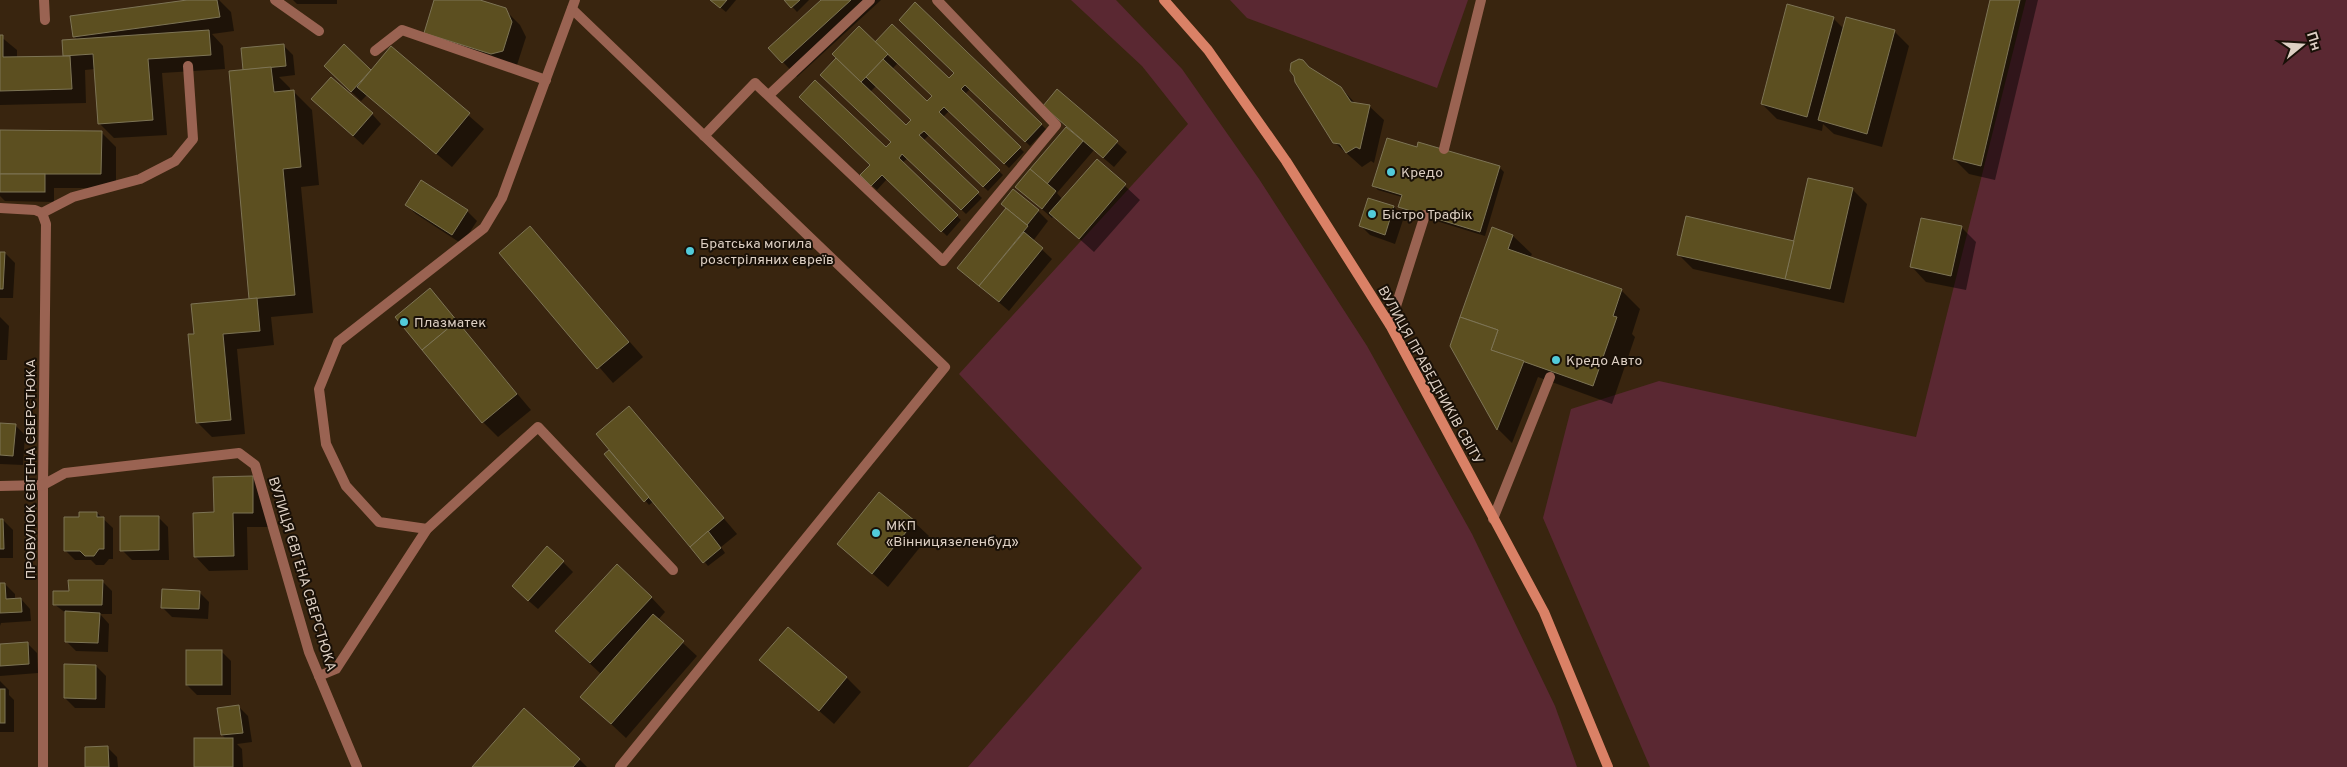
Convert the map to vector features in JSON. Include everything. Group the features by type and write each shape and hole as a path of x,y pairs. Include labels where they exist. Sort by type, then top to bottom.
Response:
{"main road":[{"name":"ВУЛИЦЯ ПРАВЕДНИКІВ СВІТУ","path":"1164,0 1208,50 1286,161 1390,325 1544,612 1608,767"}],"street":[{"path":"44,0 45,20"},
{"path":"274,0 319,31"},
{"path":"769,95 870,0"},
{"path":"704,136 755,83 943,261 1056,125 937,0"},
{"path":"1444,149 1481,0"},
{"path":"428,529 380,522 346,486 326,444 319,389 338,342 484,228 502,198 574,5 704,136 945,367 620,767"},
{"path":"374,51 402,30 546,80"},
{"path":"0,208 35,210 42,213 73,197 140,178 175,161 193,139 188,66"},
{"name":"ПРОВУЛОК ЄВГЕНА СВЕРСТЮКА","path":"42,213 46,224 42,485 43,767"},
{"path":"1390,325 1425,215"},
{"path":"1493,519 1550,377"},
{"path":"319,676 336,669 428,529 538,427 673,570"},
{"name":"ВУЛИЦЯ ЄВГЕНА СВЕРСТЮКА","path":"0,486 42,485 65,473 239,453 255,465 310,652 357,767"}],"shaded area":[{"path":"1071,0 1116,0 1182,69 1259,179 1367,346 1472,534 1555,706 1577,767 968,767 1142,568 959,374 1188,124 1142,66"},
{"path":"1230,0 1468,0 1437,88 1247,18"},
{"path":"2026,0 2347,0 2347,767 1650,767 1543,518 1571,409 1659,381 1916,437"}],"building":[{"path":"187,0 217,0 220,17 73,37 70,16"},
{"path":"434,0 480,0 506,8 512,22 503,51 491,54 424,33"},
{"path":"710,0 727,0 720,8"},
{"path":"784,0 800,0 791,8"},
{"path":"821,0 851,0 782,63 768,48"},
{"path":"1990,0 2020,0 1981,166 1953,159"},
{"path":"915,2 1042,124 1025,142 965,85 961,89 1021,147 1004,164 944,107 939,112 1000,170 983,187 924,131 919,135 979,192 961,210 902,154 899,158 958,215 941,232 882,175 871,186 860,175 870,165 799,97 815,80 886,147 891,142 820,75 836,58 906,125 911,120 866,77 883,59 927,101 932,96 875,42 892,24 949,78 954,73 899,20"},
{"path":"1787,4 1834,17 1807,117 1761,104"},
{"path":"1846,17 1895,30 1867,134 1818,120"},
{"path":"859,26 888,54 861,82 832,54"},
{"path":"209,30 211,55 148,59 153,120 98,124 93,54 63,56 62,40"},
{"path":"0,35 3,35 3,57 70,56 72,89 0,91"},
{"path":"284,44 286,66 243,70 241,48"},
{"path":"344,44 371,70 351,92 324,66"},
{"path":"391,46 470,113 436,154 357,87"},
{"path":"1299,59 1341,87 1351,102 1370,105 1360,149 1356,147 1346,153 1340,144 1333,143 1290,71 1291,63"},
{"path":"271,67 274,92 294,90 301,167 283,169 295,295 249,299 229,71"},
{"path":"331,77 373,113 353,136 311,99"},
{"path":"1057,89 1118,141 1103,158 1043,106"},
{"path":"1066,127 1083,141 1047,184 1030,169"},
{"path":"0,130 102,131 101,174 0,174"},
{"path":"1387,138 1417,147 1418,142 1500,166 1480,232 1398,207 1402,195 1372,186"},
{"path":"1097,159 1126,184 1079,239 1049,213"},
{"path":"1030,169 1056,191 1042,209 1015,187"},
{"path":"0,174 45,174 45,192 0,192"},
{"path":"1808,178 1853,188 1830,289 1785,279"},
{"path":"421,180 468,210 452,235 405,205"},
{"path":"1013,189 1039,210 1027,225 1001,204"},
{"path":"1368,198 1394,206 1385,235 1359,226"},
{"path":"1006,208 1028,226 979,286 957,268"},
{"path":"1686,216 1794,241 1785,279 1677,255"},
{"path":"1921,218 1962,226 1951,276 1910,267"},
{"path":"530,226 629,342 597,369 499,253"},
{"path":"1492,227 1513,235 1508,249 1622,289 1613,316 1617,317 1593,386 1491,350 1498,330 1460,317"},
{"path":"1024,232 1043,248 999,302 979,286"},
{"path":"0,252 5,252 3,289 0,289"},
{"path":"430,288 457,321 422,350 395,317"},
{"path":"257,298 260,331 223,334 231,420 196,423 188,334 194,334 191,304"},
{"path":"1460,317 1498,330 1491,350 1524,361 1497,430 1450,346"},
{"path":"457,321 517,394 482,423 422,350"},
{"path":"629,406 724,518 690,547 596,434"},
{"path":"0,423 16,424 13,456 0,455"},
{"path":"609,450 649,497 644,502 604,454"},
{"path":"253,476 253,513 233,513 234,556 194,557 193,513 214,512 213,477"},
{"name":"МКП «Вінницязеленбуд»","path":"879,492 915,521 872,574 837,544"},
{"path":"79,512 97,512 97,517 104,517 104,549 99,549 94,556 85,556 80,551 64,551 64,517 79,517"},
{"path":"120,516 159,516 159,550 120,551"},
{"path":"0,519 3,519 4,549 0,549"},
{"path":"708,531 721,548 703,563 690,547"},
{"path":"547,546 564,561 528,601 512,586"},
{"path":"617,564 652,597 590,663 555,631"},
{"path":"68,580 103,580 102,605 53,605 53,591 69,591"},
{"path":"0,583 5,583 6,599 21,598 22,612 0,613"},
{"path":"162,589 200,591 199,609 161,608"},
{"path":"65,611 100,613 98,643 65,642"},
{"path":"653,614 684,641 611,724 580,697"},
{"path":"788,627 847,677 819,711 759,660"},
{"path":"28,642 29,664 0,666 0,644"},
{"path":"186,650 222,650 222,685 186,685"},
{"path":"64,664 96,665 96,699 64,698"},
{"path":"0,689 5,689 5,723 0,723"},
{"path":"239,705 243,733 221,735 217,708"},
{"path":"524,708 580,759 573,767 472,767"},
{"path":"194,738 233,738 233,767 194,767"},
{"path":"108,746 109,767 85,767 85,747"}],"place":[{"name":"Кредо","path":"1391,172"},
{"name":"Бістро Трафік","path":"1372,214"},
{"name":"Братська могила розстріляних євреїв","path":"690,251"},
{"name":"Плазматек","path":"404,322"},
{"name":"Кредо Авто","path":"1556,360"},
{"name":"МКП «Вінницязеленбуд»","path":"876,533"}]}
